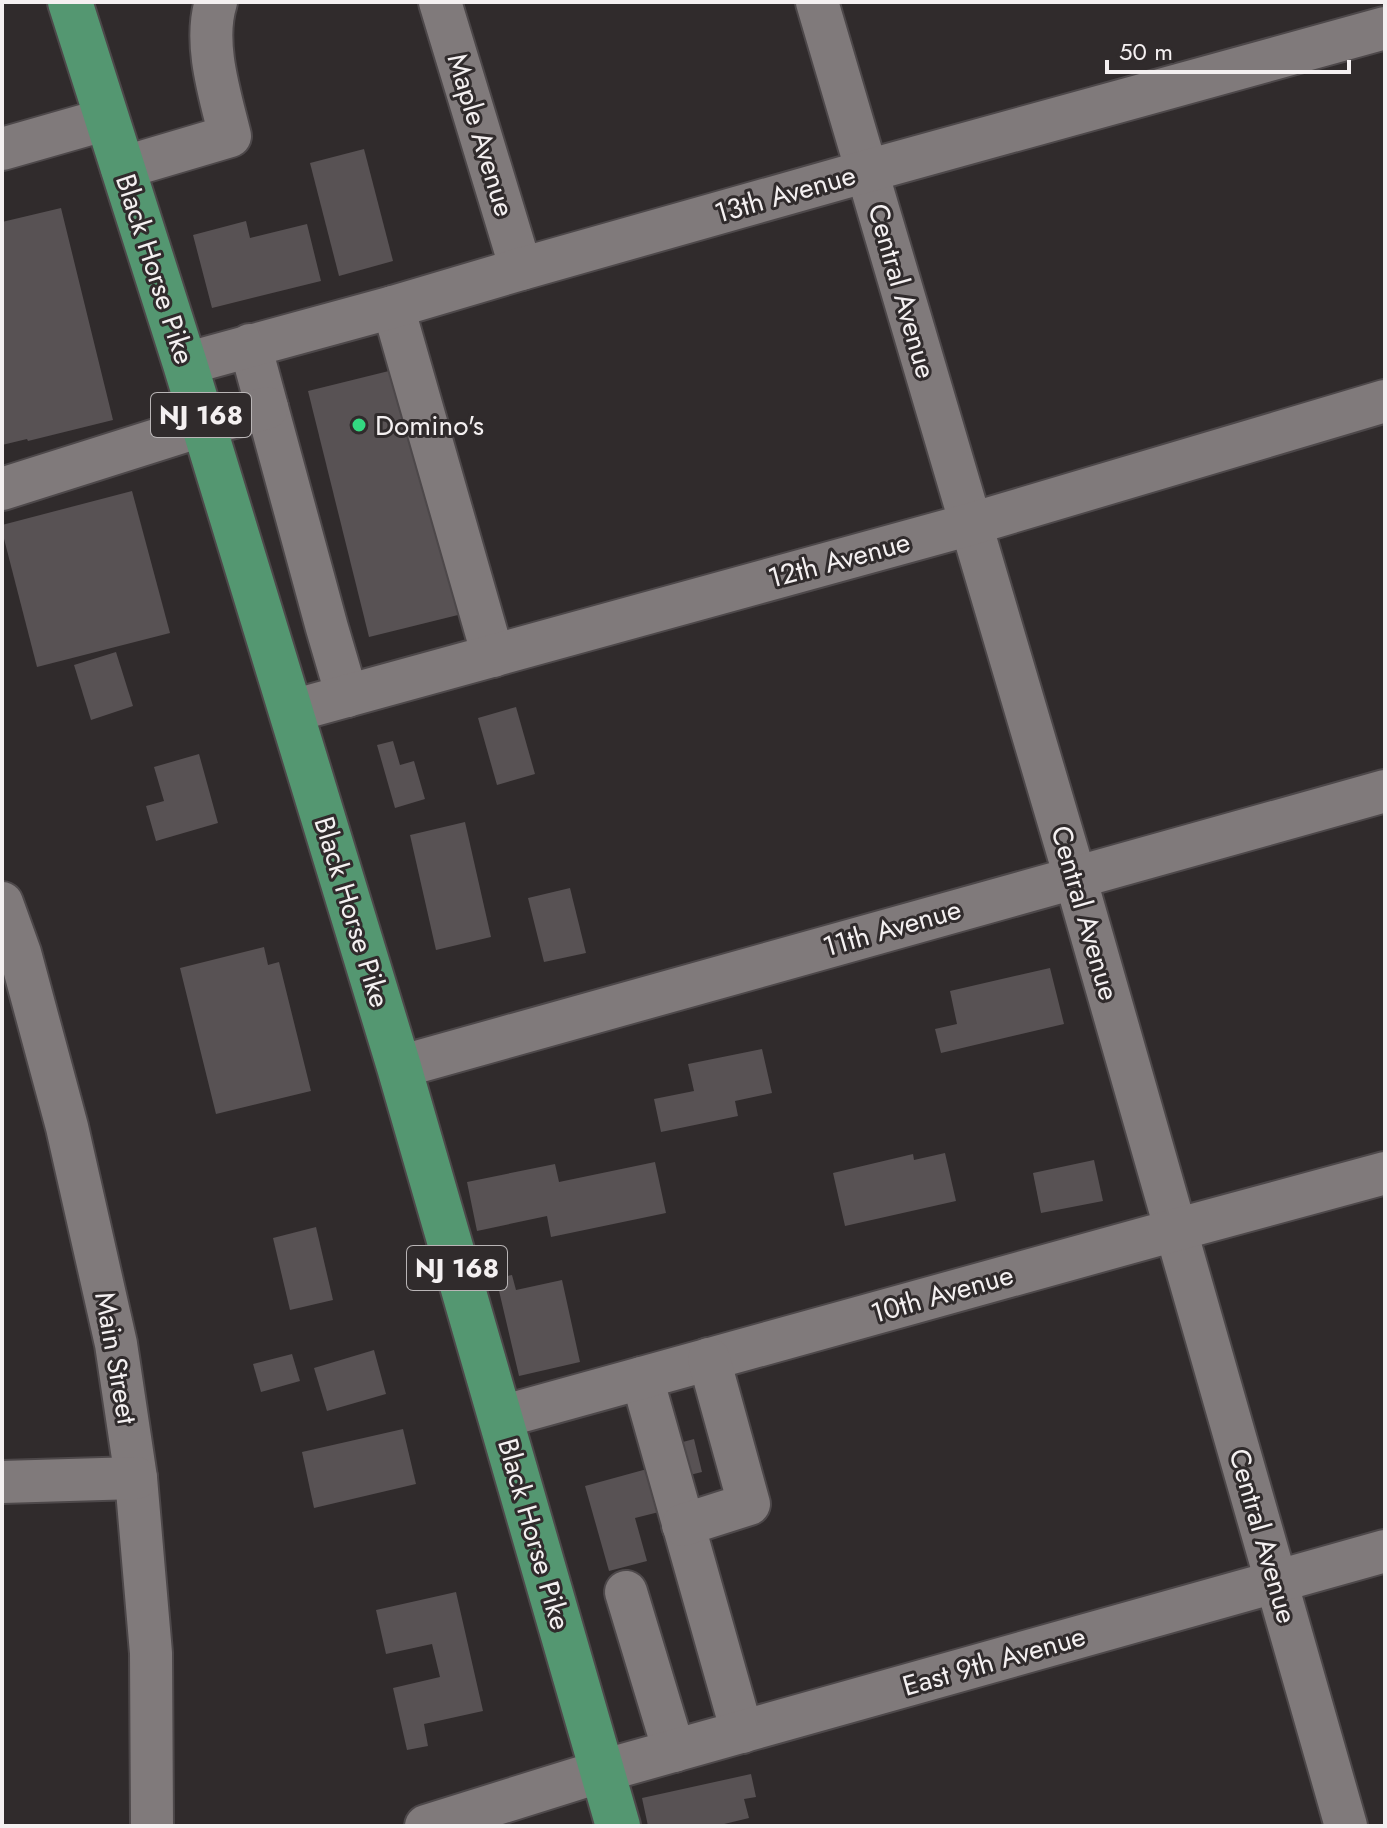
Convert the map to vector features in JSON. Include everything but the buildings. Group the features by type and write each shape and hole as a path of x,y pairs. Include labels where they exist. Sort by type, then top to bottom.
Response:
{"main road":[{"name":"Black Horse Pike","path":"70,2 204,425 399,1067 618,1826"}],"street":[{"path":"122,168 230,136 213,63 211,15 216,2"},
{"name":"Maple Avenue","path":"440,2 521,269"},
{"name":"Central Avenue","path":"817,2 1075,877 1346,1826"},
{"name":"13th Avenue","path":"185,364 1385,28"},
{"path":"4,140 107,119"},
{"path":"393,307 493,656"},
{"path":"250,345 347,696"},
{"name":"12th Avenue","path":"292,711 971,524 1385,401"},
{"path":"2,489 267,408"},
{"path":"271,644 327,628"},
{"name":"11th Avenue","path":"399,1067 1385,791"},
{"name":"Main Street","path":"2,903 11,954 67,1127 116,1344 136,1478 151,1653 152,1826"},
{"name":"10th Avenue","path":"501,1417 1385,1173"},
{"path":"683,1525 749,1504 709,1359"},
{"path":"642,1378 742,1732"},
{"path":"2,1482 136,1478"},
{"name":"East 9th Avenue","path":"426,1826 602,1771 1385,1551"},
{"path":"626,1592 674,1751"}],"place":[{"name":"Domino's","path":"359,425"}]}
